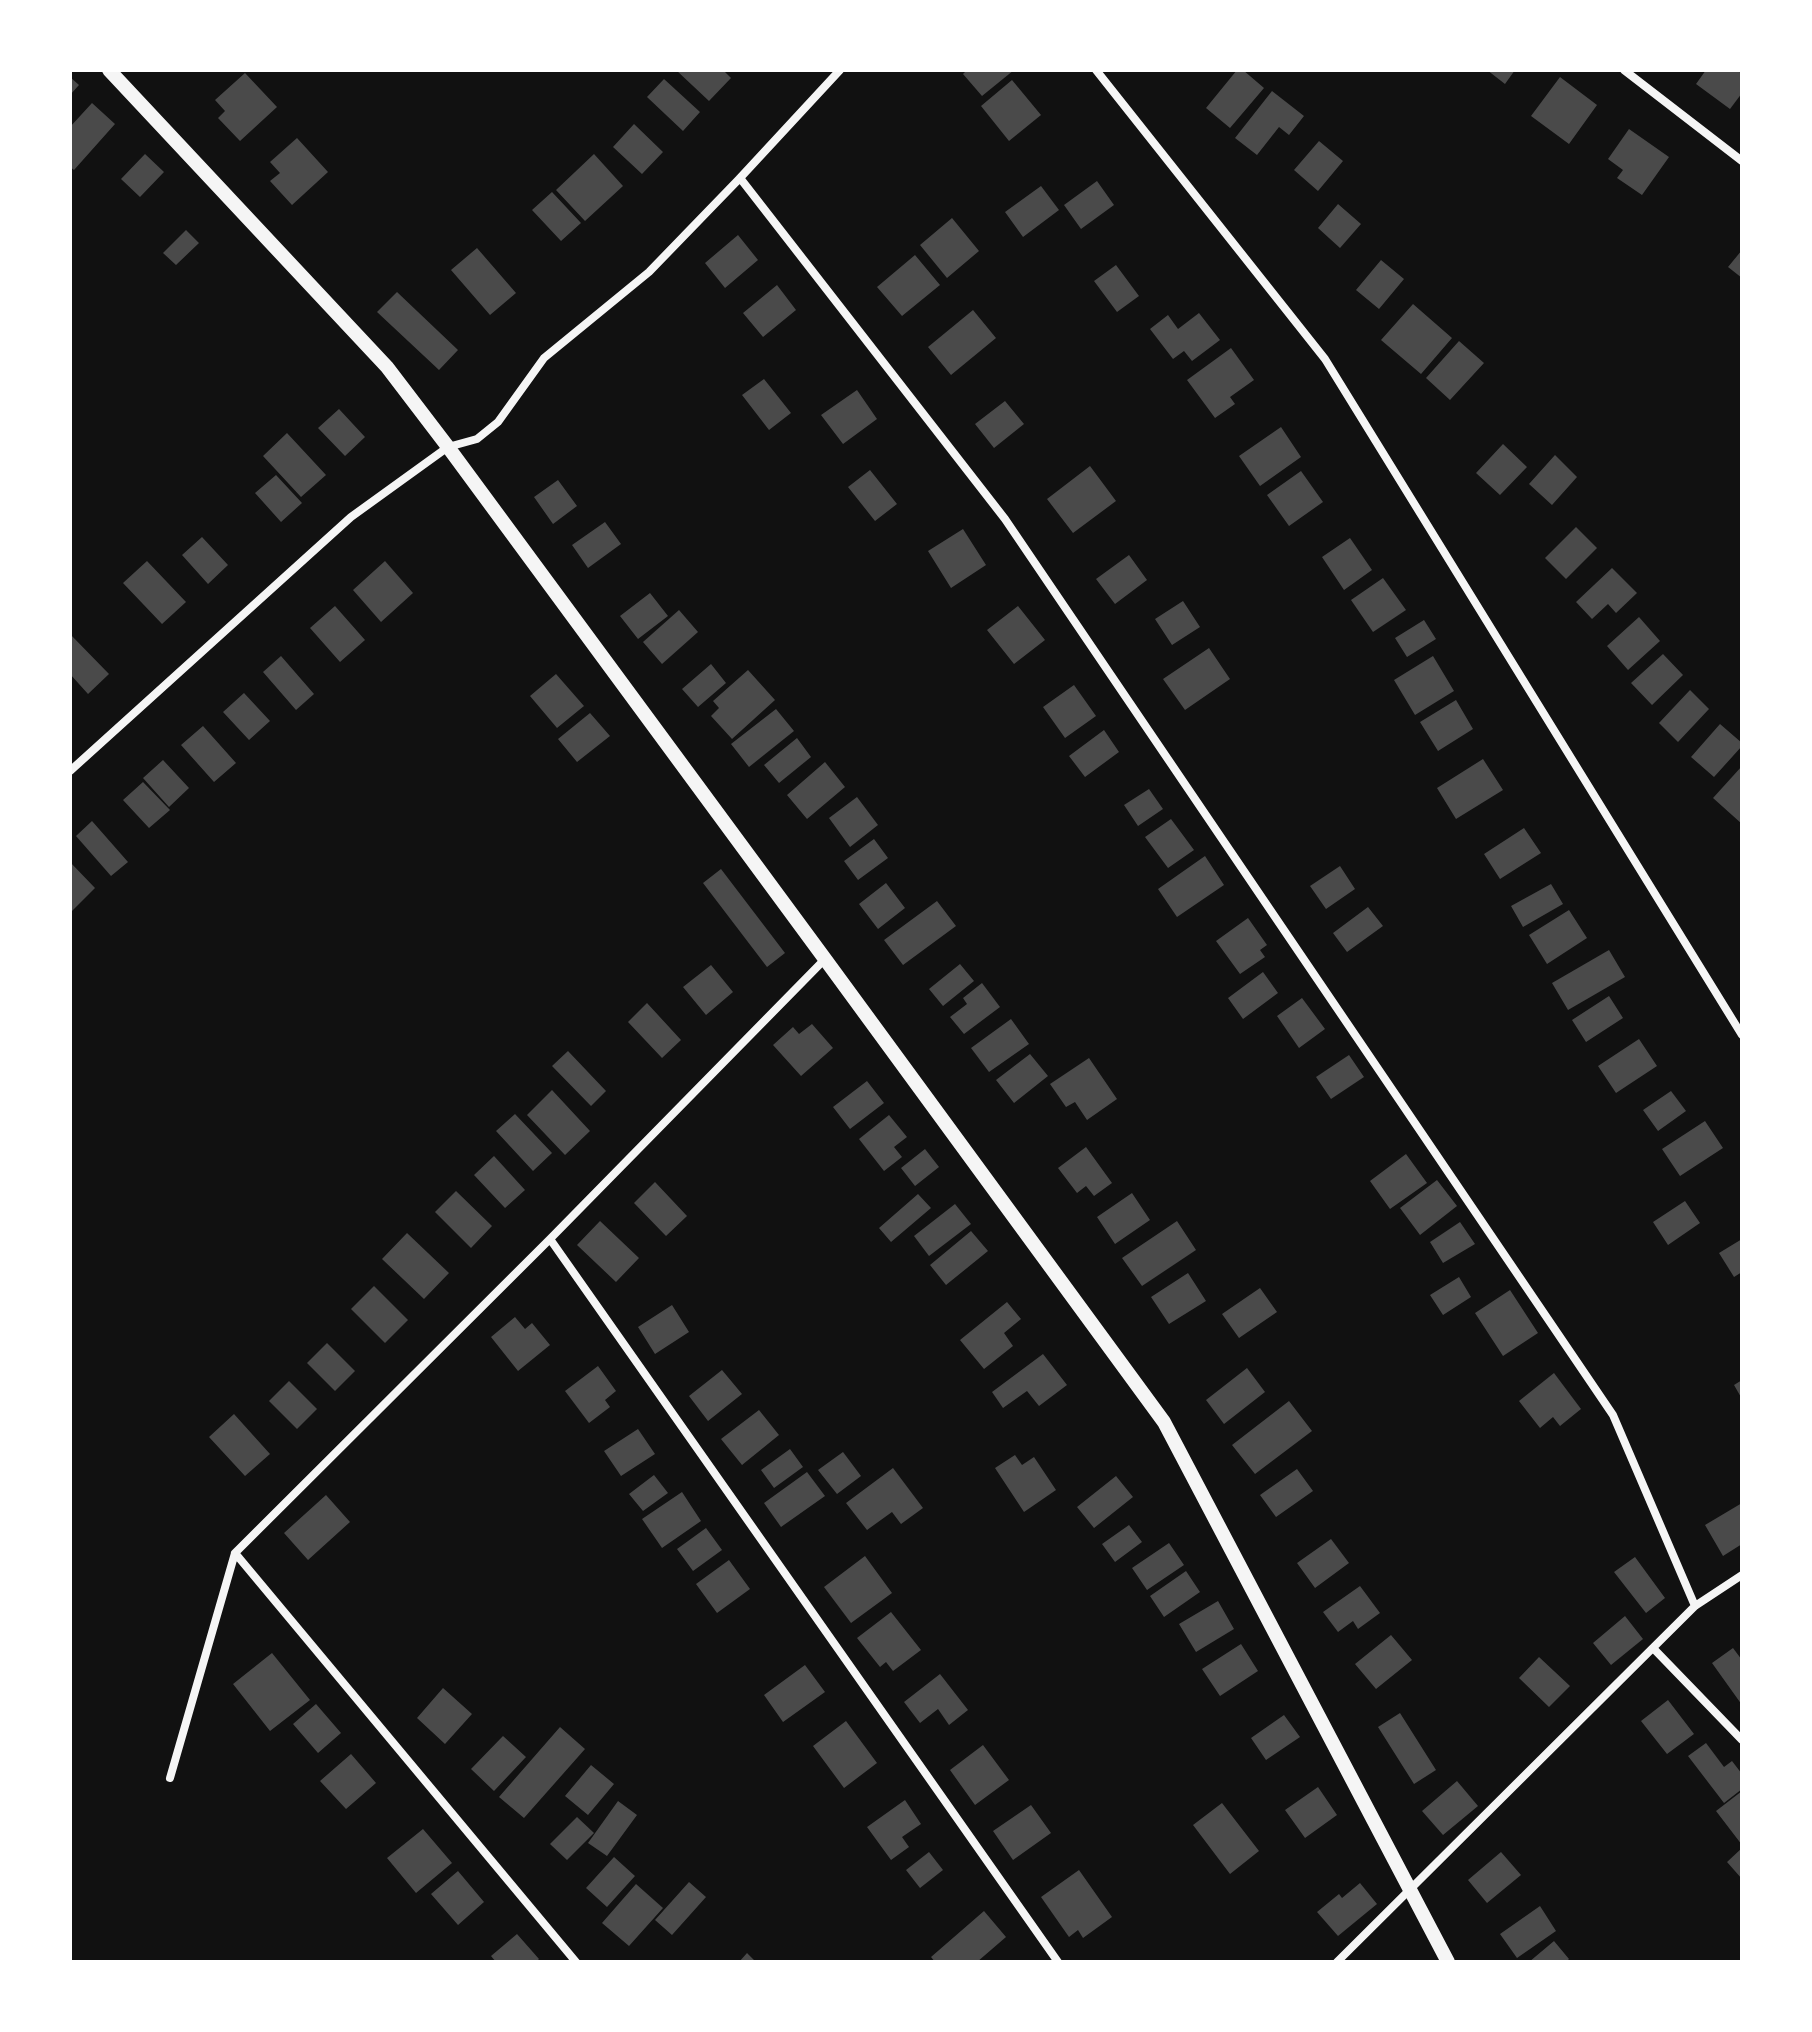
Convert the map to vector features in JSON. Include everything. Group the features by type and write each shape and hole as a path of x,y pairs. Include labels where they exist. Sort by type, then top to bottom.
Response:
{"street":[{"path":"109,70 387,367 1164,1422 1448,1962"},
{"path":"70,771 351,517 448,447 477,439 498,422 544,358 649,272 840,70"},
{"path":"1096,70 1325,359 1742,1035"},
{"path":"1624,70 1742,161"},
{"path":"740,178 1005,519 1613,1415 1695,1606"},
{"path":"170,1778 235,1553 825,959"},
{"path":"550,1239 1058,1962"},
{"path":"235,1553 576,1962"},
{"path":"1337,1962 1695,1606 1742,1575"},
{"path":"1653,1648 1742,1740"}],"building":[{"path":"676,70 723,70 731,78 709,101"},
{"path":"967,70 1014,70 982,96 963,74"},
{"path":"1237,70 1243,70 1264,88 1230,128 1206,108"},
{"path":"1487,70 1515,70 1505,84"},
{"path":"1706,70 1737,70 1742,74 1742,93 1730,109 1696,84"},
{"path":"245,73 277,107 240,141 218,118 225,111 215,100"},
{"path":"70,77 79,85 70,95"},
{"path":"1560,77 1597,105 1569,144 1531,116"},
{"path":"664,79 700,112 683,131 647,97"},
{"path":"1012,80 1041,115 1009,141 981,106"},
{"path":"1272,91 1304,116 1289,135 1279,127 1257,155 1235,138"},
{"path":"92,103 115,124 74,170 70,167 70,127"},
{"path":"634,124 663,152 642,174 613,147"},
{"path":"1629,129 1669,157 1642,195 1617,178 1623,170 1608,159"},
{"path":"297,138 328,172 292,205 270,181 280,173 270,162"},
{"path":"1319,141 1343,161 1318,191 1294,170"},
{"path":"145,154 164,172 140,197 121,179"},
{"path":"594,154 623,186 585,221 556,190"},
{"path":"1097,181 1114,205 1081,229 1064,205"},
{"path":"1041,186 1059,210 1023,237 1005,212"},
{"path":"552,192 581,223 561,241 532,210"},
{"path":"1338,204 1361,224 1340,248 1318,228"},
{"path":"952,218 979,251 947,278 920,245"},
{"path":"186,230 199,243 176,265 163,253"},
{"path":"738,235 758,260 725,288 705,263"},
{"path":"477,248 516,293 490,315 451,270"},
{"path":"1742,250 1742,278 1728,267"},
{"path":"915,255 940,285 902,316 877,287"},
{"path":"1381,260 1404,279 1379,309 1356,290"},
{"path":"1116,265 1139,296 1117,312 1094,281"},
{"path":"777,285 796,310 763,337 743,313"},
{"path":"397,292 458,350 439,370 377,312"},
{"path":"1413,304 1452,338 1421,374 1381,340"},
{"path":"973,310 996,338 951,375 928,347"},
{"path":"1199,313 1220,340 1192,361 1184,351 1173,359 1150,329 1168,315 1178,329"},
{"path":"1459,341 1484,363 1450,400 1426,378"},
{"path":"1231,348 1254,380 1230,397 1235,404 1215,418 1187,380"},
{"path":"764,379 791,413 769,430 742,395"},
{"path":"857,390 877,419 843,444 821,415"},
{"path":"1005,401 1024,424 994,448 975,424"},
{"path":"339,409 365,437 345,456 318,428"},
{"path":"1281,427 1301,457 1260,486 1239,456"},
{"path":"287,433 326,475 301,497 263,456"},
{"path":"1503,444 1527,467 1500,495 1476,473"},
{"path":"1555,455 1577,477 1552,505 1529,484"},
{"path":"1090,466 1116,501 1073,533 1047,499"},
{"path":"870,470 897,504 875,521 848,487"},
{"path":"1301,471 1323,502 1289,526 1267,495"},
{"path":"276,475 302,503 281,522 255,493"},
{"path":"558,480 577,506 553,524 534,497"},
{"path":"605,522 621,544 588,568 572,545"},
{"path":"1576,527 1597,548 1566,579 1545,558"},
{"path":"963,529 986,565 951,588 928,551"},
{"path":"202,537 228,565 208,584 182,555"},
{"path":"1350,538 1372,570 1344,590 1322,557"},
{"path":"1129,555 1147,580 1115,604 1096,579"},
{"path":"147,561 186,602 162,624 123,583"},
{"path":"385,561 413,593 381,622 353,590"},
{"path":"1612,568 1637,593 1616,613 1608,604 1592,619 1576,602"},
{"path":"1383,578 1406,610 1373,632 1351,600"},
{"path":"650,593 668,616 638,639 620,616"},
{"path":"1183,601 1200,627 1172,645 1155,619"},
{"path":"335,606 365,640 340,662 310,628"},
{"path":"1018,606 1045,640 1014,664 987,630"},
{"path":"679,610 698,632 662,664 643,642"},
{"path":"1639,617 1660,641 1628,670 1607,646"},
{"path":"1424,620 1436,639 1407,657 1395,638"},
{"path":"70,634 109,674 88,694 70,674"},
{"path":"1209,648 1230,679 1185,710 1163,679"},
{"path":"1663,654 1683,675 1652,705 1631,683"},
{"path":"281,656 314,694 296,710 263,672"},
{"path":"1433,656 1454,691 1415,715 1394,680"},
{"path":"711,664 726,683 698,707 682,689"},
{"path":"748,670 775,700 732,739 711,716 719,708 713,701"},
{"path":"556,674 584,706 557,728 530,696"},
{"path":"1074,685 1096,716 1065,738 1043,707"},
{"path":"1690,690 1709,709 1678,742 1659,723"},
{"path":"244,693 270,721 249,740 223,712"},
{"path":"1456,700 1473,729 1438,751 1420,722"},
{"path":"776,709 794,731 749,767 731,744"},
{"path":"590,713 610,736 577,762 558,739"},
{"path":"1720,724 1742,746 1714,777 1691,757"},
{"path":"203,726 236,763 214,782 181,745"},
{"path":"1104,730 1119,752 1085,777 1069,756"},
{"path":"797,738 811,757 779,783 764,765"},
{"path":"1483,759 1503,790 1456,819 1437,788"},
{"path":"163,760 189,788 169,807 143,778"},
{"path":"825,762 845,787 807,819 787,795"},
{"path":"1742,766 1742,824 1713,798"},
{"path":"143,782 170,810 149,828 123,800"},
{"path":"1149,789 1163,809 1138,826 1124,805"},
{"path":"857,797 878,825 850,847 829,818"},
{"path":"1171,819 1194,850 1168,868 1145,837"},
{"path":"92,821 128,862 111,876 76,836"},
{"path":"1524,828 1541,853 1500,879 1484,854"},
{"path":"874,839 888,858 858,880 844,861"},
{"path":"1205,856 1224,885 1177,917 1158,889"},
{"path":"70,862 95,888 70,913"},
{"path":"1340,866 1355,889 1326,909 1310,886"},
{"path":"721,869 785,953 767,967 703,883"},
{"path":"886,883 905,908 878,929 859,904"},
{"path":"1551,884 1563,904 1523,927 1511,906"},
{"path":"937,901 956,926 903,965 884,940"},
{"path":"1368,907 1383,926 1347,952 1333,933"},
{"path":"1569,910 1587,938 1547,964 1529,935"},
{"path":"1248,918 1267,945 1260,950 1265,957 1240,974 1216,941"},
{"path":"1609,950 1625,977 1568,1010 1552,983"},
{"path":"960,964 974,981 943,1006 929,989"},
{"path":"711,965 733,992 706,1015 683,987"},
{"path":"1263,972 1278,993 1243,1019 1228,998"},
{"path":"982,983 1000,1007 964,1034 950,1017 967,1004 963,998"},
{"path":"1609,996 1623,1018 1586,1042 1572,1020"},
{"path":"1302,998 1325,1029 1299,1048 1277,1016"},
{"path":"647,1003 681,1040 662,1058 628,1022"},
{"path":"1011,1019 1029,1044 989,1072 971,1048"},
{"path":"812,1024 833,1048 801,1076 773,1045 793,1027 799,1034"},
{"path":"1639,1039 1657,1066 1616,1093 1598,1066"},
{"path":"568,1051 606,1091 591,1106 552,1066"},
{"path":"1030,1054 1048,1076 1014,1103 996,1080"},
{"path":"1349,1055 1364,1077 1331,1099 1316,1077"},
{"path":"1089,1058 1117,1099 1087,1120 1075,1102 1066,1107 1050,1084"},
{"path":"867,1081 884,1103 850,1129 833,1107"},
{"path":"552,1090 590,1131 565,1155 527,1115"},
{"path":"1671,1091 1686,1111 1658,1131 1643,1110"},
{"path":"515,1114 552,1153 533,1171 496,1131"},
{"path":"889,1115 907,1137 894,1147 902,1157 884,1171 859,1139"},
{"path":"1705,1121 1723,1148 1680,1176 1662,1149"},
{"path":"1086,1147 1112,1183 1094,1196 1086,1186 1077,1193 1058,1168"},
{"path":"925,1149 939,1167 915,1186 901,1168"},
{"path":"1406,1154 1427,1183 1390,1209 1370,1181"},
{"path":"494,1156 525,1190 505,1208 474,1175"},
{"path":"1437,1180 1457,1206 1420,1235 1400,1208"},
{"path":"655,1182 687,1216 666,1236 634,1203"},
{"path":"456,1191 492,1226 471,1248 435,1212"},
{"path":"1132,1193 1150,1220 1115,1244 1097,1217"},
{"path":"918,1194 931,1208 891,1242 879,1228"},
{"path":"1685,1201 1700,1223 1668,1245 1653,1222"},
{"path":"955,1204 971,1224 929,1256 914,1236"},
{"path":"600,1221 639,1258 616,1282 577,1245"},
{"path":"1177,1221 1196,1250 1142,1286 1122,1258"},
{"path":"1460,1222 1475,1244 1443,1263 1430,1242"},
{"path":"971,1231 988,1251 946,1285 930,1265"},
{"path":"407,1233 449,1273 424,1299 382,1259"},
{"path":"1742,1239 1742,1272 1734,1277 1719,1253"},
{"path":"1188,1273 1206,1301 1169,1324 1151,1297"},
{"path":"1459,1277 1471,1297 1443,1315 1430,1295"},
{"path":"374,1286 408,1320 385,1343 351,1309"},
{"path":"1260,1288 1277,1312 1239,1338 1222,1314"},
{"path":"1510,1290 1538,1333 1503,1356 1475,1313"},
{"path":"1007,1302 1021,1319 1004,1333 1013,1346 984,1369 960,1340"},
{"path":"672,1305 689,1332 655,1354 638,1327"},
{"path":"515,1317 525,1329 532,1323 550,1345 518,1371 491,1337"},
{"path":"327,1343 355,1371 335,1391 307,1363"},
{"path":"1043,1354 1067,1385 1039,1406 1027,1391 1003,1408 992,1392"},
{"path":"598,1366 616,1391 605,1400 610,1407 589,1423 565,1391"},
{"path":"1247,1368 1265,1392 1224,1424 1206,1400"},
{"path":"722,1370 742,1394 708,1421 689,1396"},
{"path":"1554,1373 1581,1409 1560,1426 1553,1417 1540,1428 1519,1401"},
{"path":"1742,1380 1742,1399 1734,1385"},
{"path":"289,1381 317,1409 297,1429 269,1401"},
{"path":"1289,1401 1312,1431 1255,1474 1232,1445"},
{"path":"759,1410 779,1435 742,1465 721,1439"},
{"path":"234,1414 270,1454 245,1476 209,1437"},
{"path":"638,1429 655,1454 621,1476 604,1451"},
{"path":"790,1449 803,1467 774,1488 761,1470"},
{"path":"843,1452 861,1476 837,1494 818,1470"},
{"path":"1015,1455 1022,1465 1034,1457 1056,1490 1024,1512 995,1468"},
{"path":"893,1468 923,1508 901,1524 892,1512 867,1530 846,1503"},
{"path":"1297,1469 1313,1491 1276,1517 1260,1495"},
{"path":"807,1472 825,1496 781,1527 764,1503"},
{"path":"654,1475 668,1493 643,1511 629,1494"},
{"path":"1116,1476 1133,1497 1094,1528 1077,1507"},
{"path":"682,1492 701,1521 662,1548 642,1519"},
{"path":"326,1495 350,1522 308,1560 284,1533"},
{"path":"1742,1503 1742,1544 1723,1556 1705,1525"},
{"path":"1129,1525 1142,1542 1115,1562 1102,1544"},
{"path":"706,1528 722,1550 693,1571 677,1549"},
{"path":"1331,1539 1349,1563 1315,1588 1297,1563"},
{"path":"1169,1543 1184,1565 1147,1590 1132,1568"},
{"path":"865,1556 892,1593 851,1623 824,1587"},
{"path":"1635,1557 1665,1598 1646,1613 1614,1572"},
{"path":"729,1560 750,1589 717,1613 696,1584"},
{"path":"1186,1571 1200,1592 1164,1617 1150,1596"},
{"path":"1360,1586 1380,1613 1358,1629 1353,1621 1338,1632 1323,1612"},
{"path":"1218,1601 1234,1629 1196,1652 1179,1624"},
{"path":"891,1612 921,1650 893,1671 886,1662 880,1667 857,1638"},
{"path":"1625,1616 1643,1639 1611,1665 1593,1643"},
{"path":"1391,1635 1412,1660 1376,1689 1355,1664"},
{"path":"1241,1644 1258,1671 1220,1696 1202,1669"},
{"path":"1733,1648 1742,1660 1742,1705 1712,1663"},
{"path":"272,1653 310,1700 270,1731 233,1684"},
{"path":"1539,1657 1570,1686 1549,1707 1519,1678"},
{"path":"805,1665 825,1692 783,1722 764,1695"},
{"path":"940,1674 968,1710 949,1725 938,1709 920,1723 904,1702"},
{"path":"443,1688 472,1714 445,1744 417,1718"},
{"path":"1668,1700 1694,1734 1667,1754 1641,1721"},
{"path":"316,1704 341,1733 318,1753 293,1724"},
{"path":"1400,1713 1436,1770 1414,1784 1378,1727"},
{"path":"1284,1715 1300,1737 1266,1760 1251,1738"},
{"path":"846,1721 877,1763 844,1788 813,1746"},
{"path":"560,1727 585,1749 524,1818 499,1797"},
{"path":"503,1736 526,1757 494,1791 471,1769"},
{"path":"1706,1743 1724,1767 1732,1761 1742,1774 1742,1789 1724,1803 1688,1756"},
{"path":"983,1745 1009,1780 975,1805 950,1770"},
{"path":"351,1754 376,1783 346,1809 320,1781"},
{"path":"591,1765 614,1784 588,1815 565,1796"},
{"path":"1457,1781 1478,1806 1443,1835 1422,1811"},
{"path":"1318,1787 1337,1815 1305,1838 1285,1810"},
{"path":"1742,1791 1742,1845 1716,1811"},
{"path":"905,1800 921,1824 902,1837 909,1847 891,1860 867,1827"},
{"path":"618,1801 637,1815 607,1856 588,1843"},
{"path":"1222,1803 1259,1851 1230,1874 1193,1825"},
{"path":"1031,1805 1051,1833 1013,1860 993,1831"},
{"path":"577,1817 594,1833 567,1860 550,1844"},
{"path":"423,1829 452,1863 416,1893 387,1858"},
{"path":"1742,1848 1742,1879 1727,1862"},
{"path":"929,1852 943,1870 920,1888 906,1870"},
{"path":"1501,1852 1521,1875 1487,1903 1468,1880"},
{"path":"614,1857 635,1876 607,1907 586,1888"},
{"path":"1079,1870 1112,1917 1083,1938 1078,1930 1069,1937 1041,1897"},
{"path":"458,1871 484,1902 458,1925 431,1894"},
{"path":"689,1882 706,1897 672,1935 655,1920"},
{"path":"1360,1883 1377,1904 1338,1936 1317,1912 1339,1894 1342,1898"},
{"path":"636,1884 663,1908 629,1946 602,1923"},
{"path":"1540,1906 1556,1931 1517,1958 1500,1934"},
{"path":"984,1911 1006,1937 977,1962 935,1962 931,1957"},
{"path":"517,1934 539,1959 536,1962 496,1962 491,1956"},
{"path":"1554,1941 1569,1959 1566,1962 1529,1962"},
{"path":"747,1953 756,1962 739,1962"}]}
